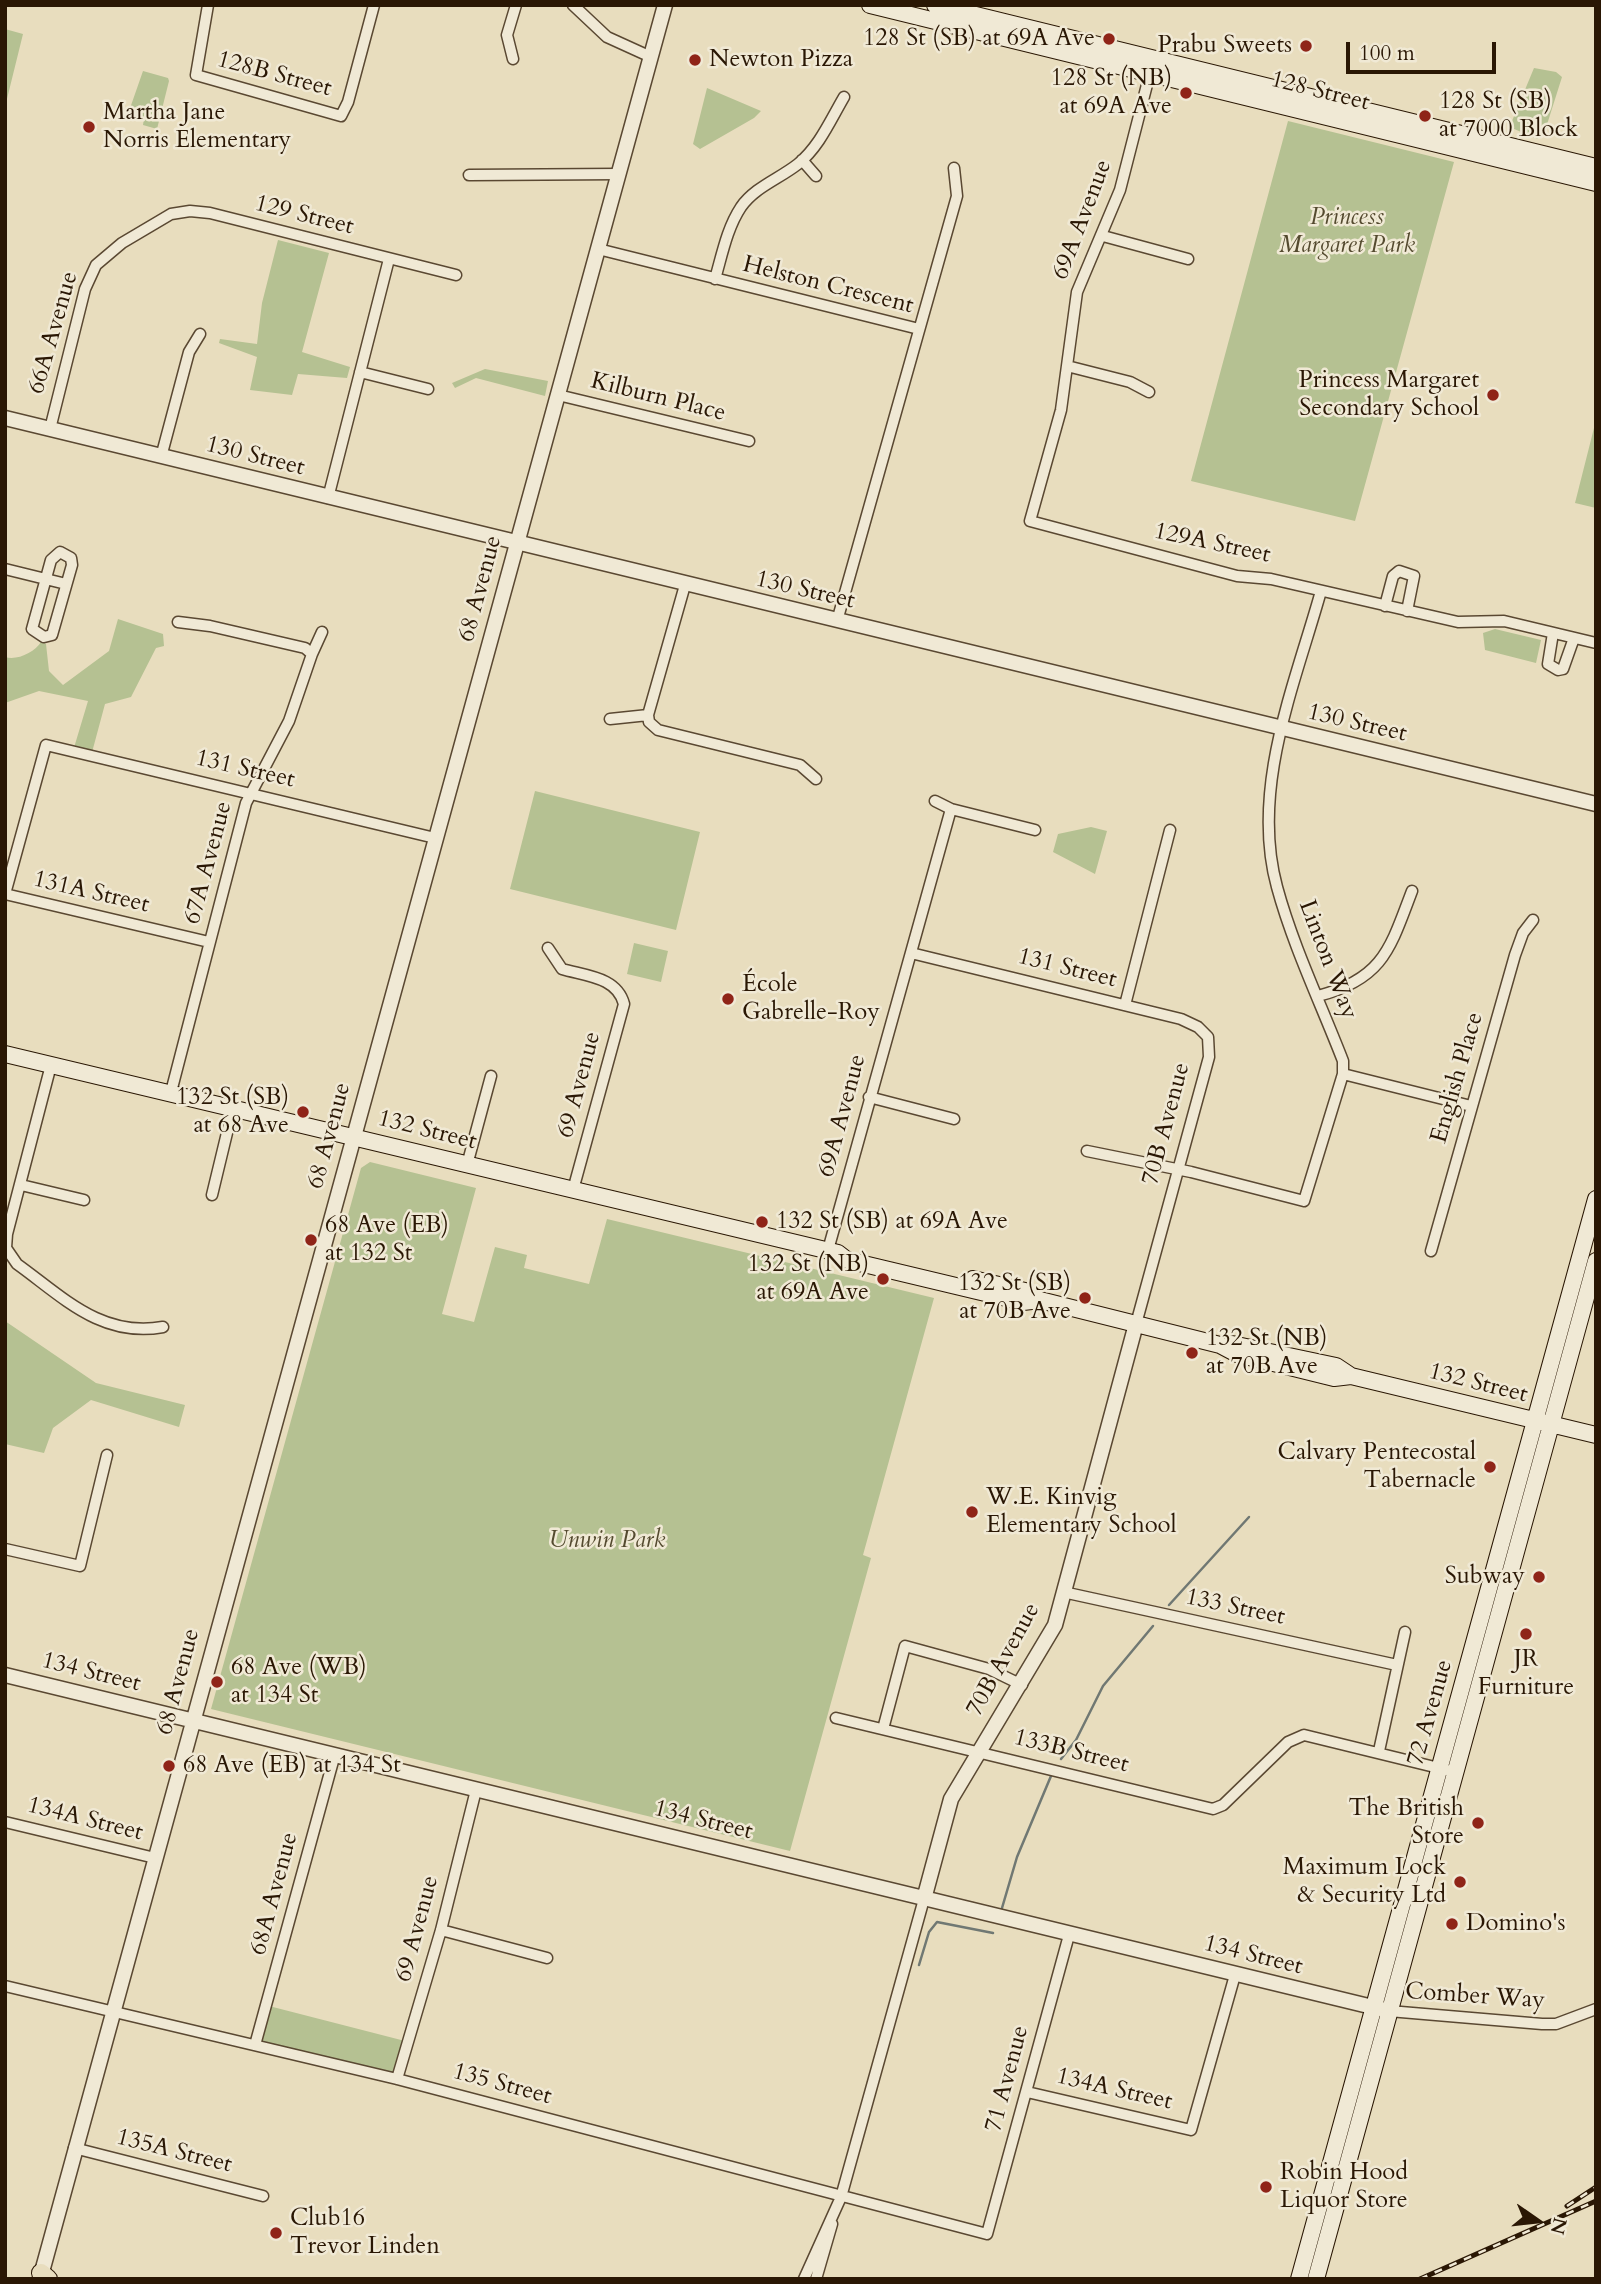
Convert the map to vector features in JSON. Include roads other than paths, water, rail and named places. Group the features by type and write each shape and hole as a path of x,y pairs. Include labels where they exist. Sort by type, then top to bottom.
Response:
{"main road":[{"name":"128 Street","path":"870,5 1150,67 1277,89 1596,167"},
{"name":"128 Street","path":"936,5 1150,67 1214,90 1596,183"},
{"path":"1214,90 1235,88 1270,96 1277,89"},
{"name":"132 Street","path":"5,1054 833,1252 849,1250 1012,1288 1040,1300 1220,1345 1238,1343 1336,1366 1350,1376 1596,1436"},
{"name":"72 Avenue","path":"1299,2279 1373,2008 1447,1770 1543,1423 1596,1199"},
{"name":"72 Avenue","path":"1543,1423 1596,1261"},
{"name":"72 Avenue","path":"1315,2279 1389,2011 1447,1770"}],"street":[{"name":"128B Street","path":"208,5 195,75 341,116 348,102 374,5"},
{"path":"513,59 507,35 516,5"},
{"path":"573,5 607,37 651,57"},
{"name":"68 Avenue","path":"43,2277 74,2148 665,5"},
{"name":"69A Avenue","path":"1030,521 1061,410 1077,292 1103,236 1120,190 1150,67"},
{"path":"715,278 729,232 741,208 752,194 814,149 844,97"},
{"path":"802,160 816,176"},
{"path":"919,329 957,196 954,169"},
{"path":"469,175 619,174"},
{"name":"129 Street","path":"144,230 171,214 198,211 456,275"},
{"name":"66A Avenue","path":"50,429 92,270 105,255 144,230"},
{"path":"1103,236 1188,259"},
{"name":"Helston Crescent","path":"598,249 919,329 836,621"},
{"path":"328,498 389,259"},
{"path":"161,457 189,352 200,334"},
{"path":"1067,366 1130,382 1149,392"},
{"path":"360,372 428,389"},
{"name":"Kilburn Place","path":"558,395 749,441"},
{"name":"130 Street","path":"5,418 1596,804"},
{"name":"129A Street","path":"1030,521 1237,576 1271,579 1458,622 1504,621 1596,643"},
{"path":"60,552 66,553 72,565 66,584 52,635 39,636 32,629 51,560 60,552"},
{"path":"5,569 66,584"},
{"path":"1385,606 1393,576 1399,571 1408,573 1414,576 1414,583 1407,611"},
{"path":"685,585 648,715 649,722 658,730 800,765 816,779"},
{"path":"1282,729 1321,591"},
{"path":"178,622 210,626 309,651"},
{"name":"67A Avenue","path":"171,1092 250,793 289,721 309,651 322,632"},
{"path":"1553,633 1548,664 1558,670 1563,669 1574,638"},
{"path":"610,719 648,715"},
{"name":"Linton Way","path":"1282,729 1269,799 1277,886 1343,1061 1343,1074"},
{"name":"131 Street","path":"5,894 46,745 435,838"},
{"path":"935,801 951,809 1035,830"},
{"name":"69A Avenue","path":"833,1252 869,1097 951,809"},
{"path":"1125,1005 1170,830"},
{"path":"1318,996 1349,988 1373,970 1390,948 1412,891"},
{"name":"131A Street","path":"5,894 209,942"},
{"name":"English Place","path":"1431,1251 1519,944 1533,920"},
{"name":"69 Avenue","path":"548,948 562,970 609,982 620,991 624,1004 573,1190"},
{"name":"131 Street","path":"911,953 1181,1018 1198,1027 1208,1037"},
{"name":"70B Avenue","path":"834,2214 924,1899 948,1804 1055,1625 1209,1058 1208,1037"},
{"path":"51,1065 6,1248 17,1264 98,1321 140,1331 163,1327"},
{"path":"1087,1151 1304,1201 1343,1074 1471,1106"},
{"path":"467,1165 491,1076"},
{"path":"869,1097 954,1119"},
{"path":"212,1195 233,1108"},
{"path":"21,1185 84,1200"},
{"path":"5,1549 80,1566 107,1455"},
{"name":"133 Street","path":"1063,1592 1397,1665"},
{"path":"1405,1632 1379,1751 1447,1770"},
{"path":"883,1729 905,1646 989,1669 1021,1685"},
{"name":"134 Street","path":"5,1675 1389,2011"},
{"name":"133B Street","path":"836,1718 979,1750 1213,1809 1223,1805 1288,1742 1301,1735 1379,1751"},
{"name":"68A Avenue","path":"255,2045 335,1755"},
{"name":"69 Avenue","path":"397,2079 441,1930 476,1790"},
{"name":"134A Street","path":"5,1822 155,1858"},
{"path":"441,1930 547,1958"},
{"name":"71 Avenue","path":"987,2234 1069,1935"},
{"name":"134A Street","path":"1027,2092 1191,2130 1235,1975"},
{"name":"135 Street","path":"5,1986 397,2079 987,2234"},
{"name":"Comber Way","path":"1389,2011 1556,2024 1596,2009"},
{"name":"135A Street","path":"74,2148 262,2196"},
{"path":"804,2279 834,2214"},
{"path":"816,2279 830,2238 834,2214"}],"waterway":[{"path":"1169,1605 1249,1517"},
{"path":"1061,1759 1076,1740 1103,1686 1153,1626"},
{"path":"1002,1908 1017,1857 1051,1776"},
{"path":"919,1965 929,1932 937,1922 993,1933"}],"railway":[{"path":"1567,2206 1596,2187"},
{"path":"1420,2279 1596,2201"}],"place":[{"name":"128 St (SB) at 69A Ave","path":"1109,39"},
{"name":"Prabu Sweets","path":"1306,46"},
{"name":"Newton Pizza","path":"695,60"},
{"name":"128 St (NB) at 69A Ave","path":"1186,93"},
{"name":"128 St (SB) at 7000 Block","path":"1425,116"},
{"name":"Martha Jane Norris Elementary","path":"89,127"},
{"name":"Princess Margaret Secondary School","path":"1493,395"},
{"name":"École Gabrelle-Roy","path":"728,999"},
{"name":"132 St (SB) at 68 Ave","path":"303,1112"},
{"name":"132 St (SB) at 69A Ave","path":"762,1222"},
{"name":"68 Ave (EB) at 132 St","path":"311,1240"},
{"name":"132 St (NB) at 69A Ave","path":"883,1279"},
{"name":"132 St (SB) at 70B Ave","path":"1085,1298"},
{"name":"132 St (NB) at 70B Ave","path":"1192,1353"},
{"name":"Calvary Pentecostal Tabernacle","path":"1490,1467"},
{"name":"W.E. Kinvig Elementary School","path":"972,1512"},
{"name":"Subway","path":"1539,1577"},
{"name":"JR Furniture","path":"1526,1634"},
{"name":"68 Ave (WB) at 134 St","path":"217,1682"},
{"name":"68 Ave (EB) at 134 St","path":"169,1766"},
{"name":"The British Store","path":"1478,1823"},
{"name":"Maximum Lock & Security Ltd","path":"1460,1882"},
{"name":"Domino's","path":"1452,1924"},
{"name":"Robin Hood Liquor Store","path":"1266,2187"},
{"name":"Club16 Trevor Linden","path":"276,2233"}],"park label":[{"name":"Princess Margaret Park","path":"1347,232"},
{"name":"Unwin Park","path":"607,1541"}]}
